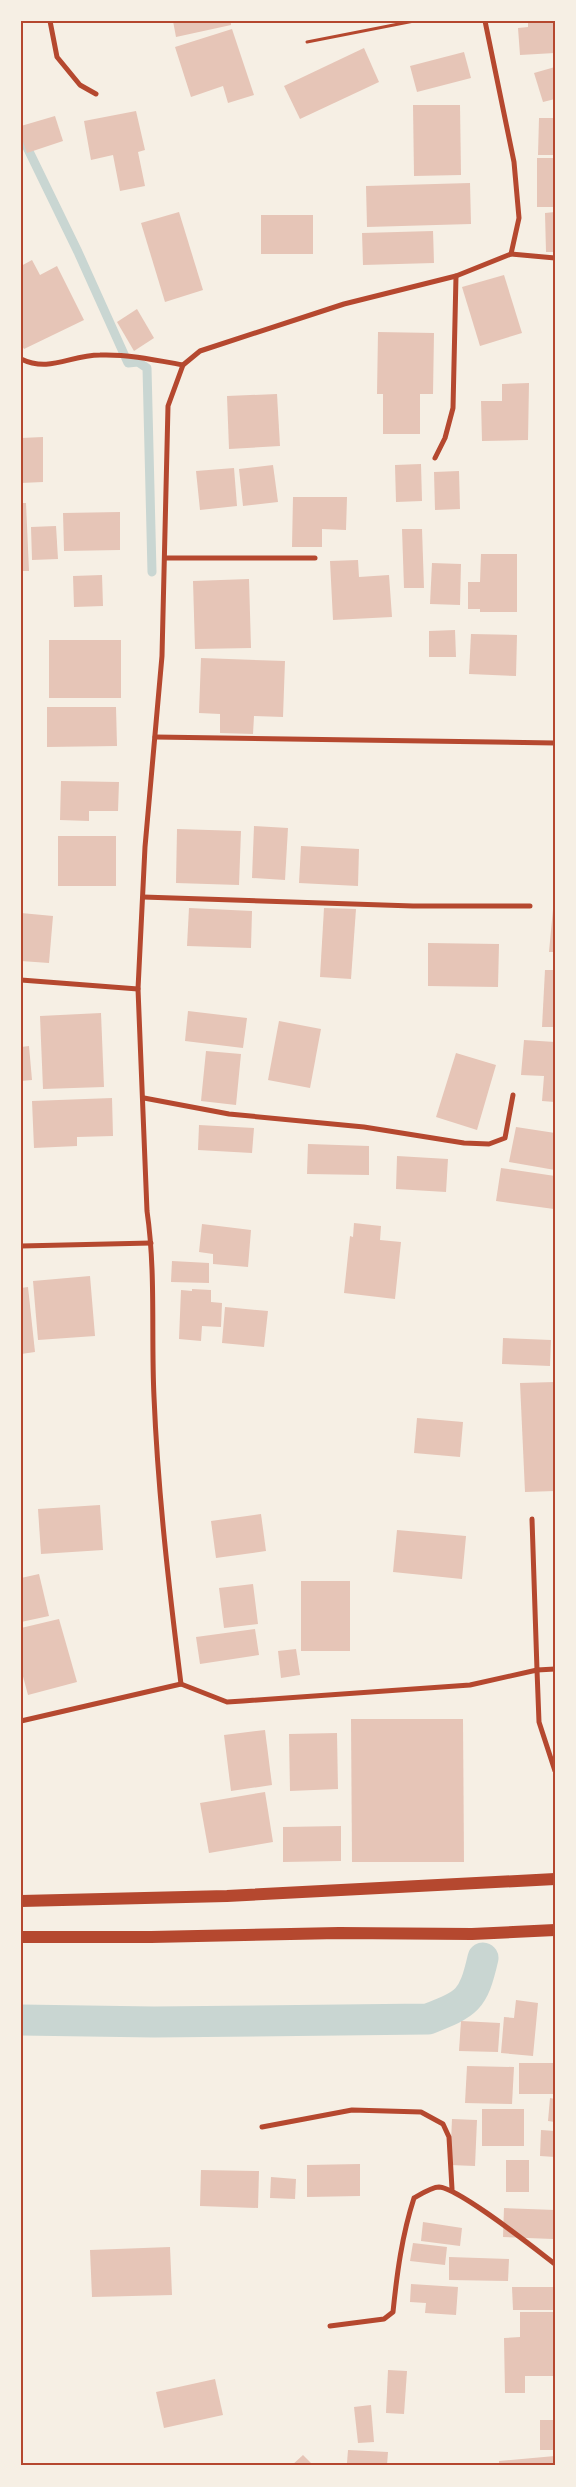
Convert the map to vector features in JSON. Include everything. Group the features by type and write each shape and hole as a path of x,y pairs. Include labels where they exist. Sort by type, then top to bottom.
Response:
{"main road":[{"path":"21,1901 237,1895 555,1879"},
{"path":"21,1937 151,1937 339,1933 472,1934 555,1930"}],"street":[{"path":"50,21 57,57 80,84 96,94"},
{"path":"485,21 514,162 519,218 511,254"},
{"path":"180,1684 161,1508 154,1397 152,1243 147,1211 144,1098 138,990 143,897 162,656 168,406 183,365 200,351 344,304 456,276 511,254 555,258"},
{"path":"435,458 445,438 453,408 456,276"},
{"path":"21,359 40,366 98,354 147,358 183,365"},
{"path":"164,558 315,558"},
{"path":"155,737 555,742"},
{"path":"143,897 413,906 530,906"},
{"path":"21,980 138,990"},
{"path":"144,1098 229,1114 364,1127 464,1143 489,1144 505,1138 513,1095"},
{"path":"21,1246 152,1243"},
{"path":"532,1519 539,1722 555,1771"},
{"path":"21,1721 180,1684 227,1702 470,1685 537,1670 555,1668"},
{"path":"262,2127 352,2110 421,2112 443,2124 449,2137 452,2190"},
{"path":"330,2326 384,2319 393,2312 401,2249 407,2219 414,2198 437,2187 452,2190 555,2264"}],"path":[{"path":"307,42 414,21"}],"building":[{"path":"173,21 231,21 231,25 176,37"},
{"path":"528,21 555,21 555,53 520,55 518,28 528,27"},
{"path":"232,29 254,95 228,103 223,86 191,97 175,47"},
{"path":"364,48 379,82 300,119 284,86"},
{"path":"464,52 471,78 417,92 410,66"},
{"path":"555,67 555,99 543,102 534,73"},
{"path":"413,105 460,105 461,175 414,176"},
{"path":"136,111 145,150 138,152 145,186 120,191 113,155 91,160 84,121"},
{"path":"55,116 63,141 27,153 21,136 21,126"},
{"path":"539,118 555,118 555,155 538,155"},
{"path":"537,158 555,158 555,207 537,207"},
{"path":"470,183 471,224 367,227 366,186"},
{"path":"179,212 203,290 165,302 141,223"},
{"path":"555,212 555,252 546,252 545,213"},
{"path":"261,215 313,215 313,254 261,254"},
{"path":"433,231 434,263 363,265 362,233"},
{"path":"32,260 40,275 57,266 84,320 24,349 21,344 21,266"},
{"path":"504,275 522,333 480,346 462,287"},
{"path":"137,309 154,338 134,351 117,322"},
{"path":"378,332 434,333 433,394 420,394 420,434 383,434 383,394 377,394"},
{"path":"529,383 528,440 482,441 481,401 502,401 502,384"},
{"path":"277,394 280,446 229,449 227,396"},
{"path":"43,437 43,482 21,483 21,438"},
{"path":"421,464 422,501 396,502 395,465"},
{"path":"273,465 278,502 243,506 239,469"},
{"path":"234,468 237,506 200,510 196,471"},
{"path":"459,471 460,509 435,510 434,472"},
{"path":"293,497 347,497 346,530 322,529 322,547 292,547"},
{"path":"21,503 26,503 29,571 21,571"},
{"path":"120,512 120,550 64,551 63,513"},
{"path":"56,526 58,559 32,560 31,527"},
{"path":"402,529 422,529 424,588 404,588"},
{"path":"481,554 517,554 517,612 480,612 480,609 468,609 468,582 480,582"},
{"path":"358,560 359,577 389,575 392,617 333,620 330,561"},
{"path":"432,563 461,564 460,605 430,604"},
{"path":"102,575 103,606 74,607 73,576"},
{"path":"249,579 251,648 195,649 193,581"},
{"path":"455,630 456,657 429,657 429,631"},
{"path":"471,634 517,635 516,676 469,674"},
{"path":"49,640 121,640 121,698 49,698"},
{"path":"201,658 285,661 283,717 254,716 253,734 220,733 220,714 199,713"},
{"path":"47,707 116,707 117,746 47,747"},
{"path":"61,781 119,782 118,811 89,811 89,821 60,820"},
{"path":"254,826 288,828 285,880 252,878"},
{"path":"177,829 241,831 239,885 176,883"},
{"path":"58,836 116,836 116,886 58,886"},
{"path":"301,846 359,849 358,886 299,883"},
{"path":"189,908 252,911 251,948 187,946"},
{"path":"324,908 356,909 351,979 320,977"},
{"path":"553,909 555,909 555,952 549,952"},
{"path":"21,913 53,916 49,963 21,961"},
{"path":"428,943 499,944 498,987 428,986"},
{"path":"545,970 555,970 555,1027 542,1027"},
{"path":"188,1011 247,1018 243,1048 185,1041"},
{"path":"101,1013 104,1087 43,1089 40,1016"},
{"path":"279,1021 321,1029 310,1088 268,1080"},
{"path":"524,1040 555,1042 555,1102 542,1101 544,1076 521,1075"},
{"path":"29,1046 32,1080 21,1081 21,1047"},
{"path":"206,1051 241,1054 236,1105 201,1101"},
{"path":"456,1053 496,1065 477,1130 436,1117"},
{"path":"112,1098 113,1136 77,1137 77,1146 34,1148 32,1101"},
{"path":"199,1125 254,1128 252,1153 198,1150"},
{"path":"516,1127 555,1133 555,1170 509,1162"},
{"path":"308,1144 369,1146 369,1175 307,1174"},
{"path":"397,1156 448,1159 446,1192 396,1189"},
{"path":"501,1168 555,1176 554,1209 496,1201"},
{"path":"354,1223 381,1226 380,1240 401,1242 395,1299 344,1293 350,1236 353,1237"},
{"path":"202,1224 251,1230 248,1267 213,1264 213,1254 199,1252"},
{"path":"172,1261 209,1263 209,1283 171,1282"},
{"path":"90,1276 95,1336 38,1340 33,1281"},
{"path":"28,1287 35,1352 21,1354 21,1288"},
{"path":"192,1289 211,1290 211,1302 222,1303 221,1327 202,1326 201,1341 179,1339 181,1290 192,1291"},
{"path":"225,1307 268,1311 264,1347 222,1343"},
{"path":"503,1338 551,1340 550,1366 502,1364"},
{"path":"555,1382 555,1491 525,1492 520,1383"},
{"path":"417,1418 463,1422 460,1457 414,1453"},
{"path":"100,1505 103,1550 41,1554 38,1509"},
{"path":"261,1514 266,1551 216,1558 211,1521"},
{"path":"397,1530 466,1536 462,1579 393,1572"},
{"path":"39,1574 49,1616 21,1622 21,1578"},
{"path":"301,1581 350,1581 350,1651 301,1651"},
{"path":"253,1584 258,1624 224,1628 219,1588"},
{"path":"59,1619 77,1682 28,1695 21,1669 21,1628"},
{"path":"255,1629 259,1655 200,1664 196,1637"},
{"path":"296,1649 300,1675 281,1678 278,1651"},
{"path":"351,1719 463,1719 464,1862 352,1862"},
{"path":"265,1730 272,1785 231,1791 224,1735"},
{"path":"337,1733 338,1789 290,1791 289,1734"},
{"path":"265,1792 273,1842 209,1853 200,1803"},
{"path":"341,1826 341,1861 283,1862 283,1827"},
{"path":"516,2000 538,2003 533,2056 501,2053 504,2017 514,2018"},
{"path":"461,2021 500,2023 498,2052 459,2051"},
{"path":"519,2063 555,2063 555,2094 519,2094"},
{"path":"467,2066 514,2067 512,2104 465,2103"},
{"path":"550,2098 555,2099 555,2122 548,2121"},
{"path":"482,2109 524,2109 524,2146 482,2146"},
{"path":"452,2119 477,2120 475,2166 450,2165"},
{"path":"541,2130 555,2131 555,2157 540,2156"},
{"path":"506,2160 529,2160 529,2192 506,2192"},
{"path":"360,2164 360,2196 307,2197 307,2165"},
{"path":"201,2170 259,2171 258,2208 200,2206"},
{"path":"271,2177 296,2179 295,2199 270,2198"},
{"path":"504,2208 555,2210 553,2239 503,2237"},
{"path":"423,2222 462,2228 460,2246 421,2241"},
{"path":"413,2243 447,2247 445,2265 410,2261"},
{"path":"170,2247 172,2295 92,2297 90,2250"},
{"path":"449,2257 509,2259 508,2281 449,2280"},
{"path":"411,2284 458,2287 456,2315 425,2313 426,2303 410,2302"},
{"path":"512,2287 555,2287 555,2310 513,2310"},
{"path":"520,2312 555,2312 555,2376 525,2376 525,2393 505,2393 504,2338 520,2337"},
{"path":"388,2370 407,2371 404,2414 386,2413"},
{"path":"215,2379 223,2415 164,2428 156,2392"},
{"path":"371,2405 374,2442 358,2443 354,2407"},
{"path":"540,2420 555,2420 555,2450 540,2450"},
{"path":"348,2450 388,2452 387,2465 347,2463"},
{"path":"303,2455 314,2466 291,2466"},
{"path":"555,2456 555,2466 499,2466 499,2461"}],"waterway":[{"path":"24,141 78,252 128,363 138,362 147,368 152,572"},
{"path":"21,2020 154,2022 428,2019 452,2009 467,1999 476,1983 483,1958"}]}
